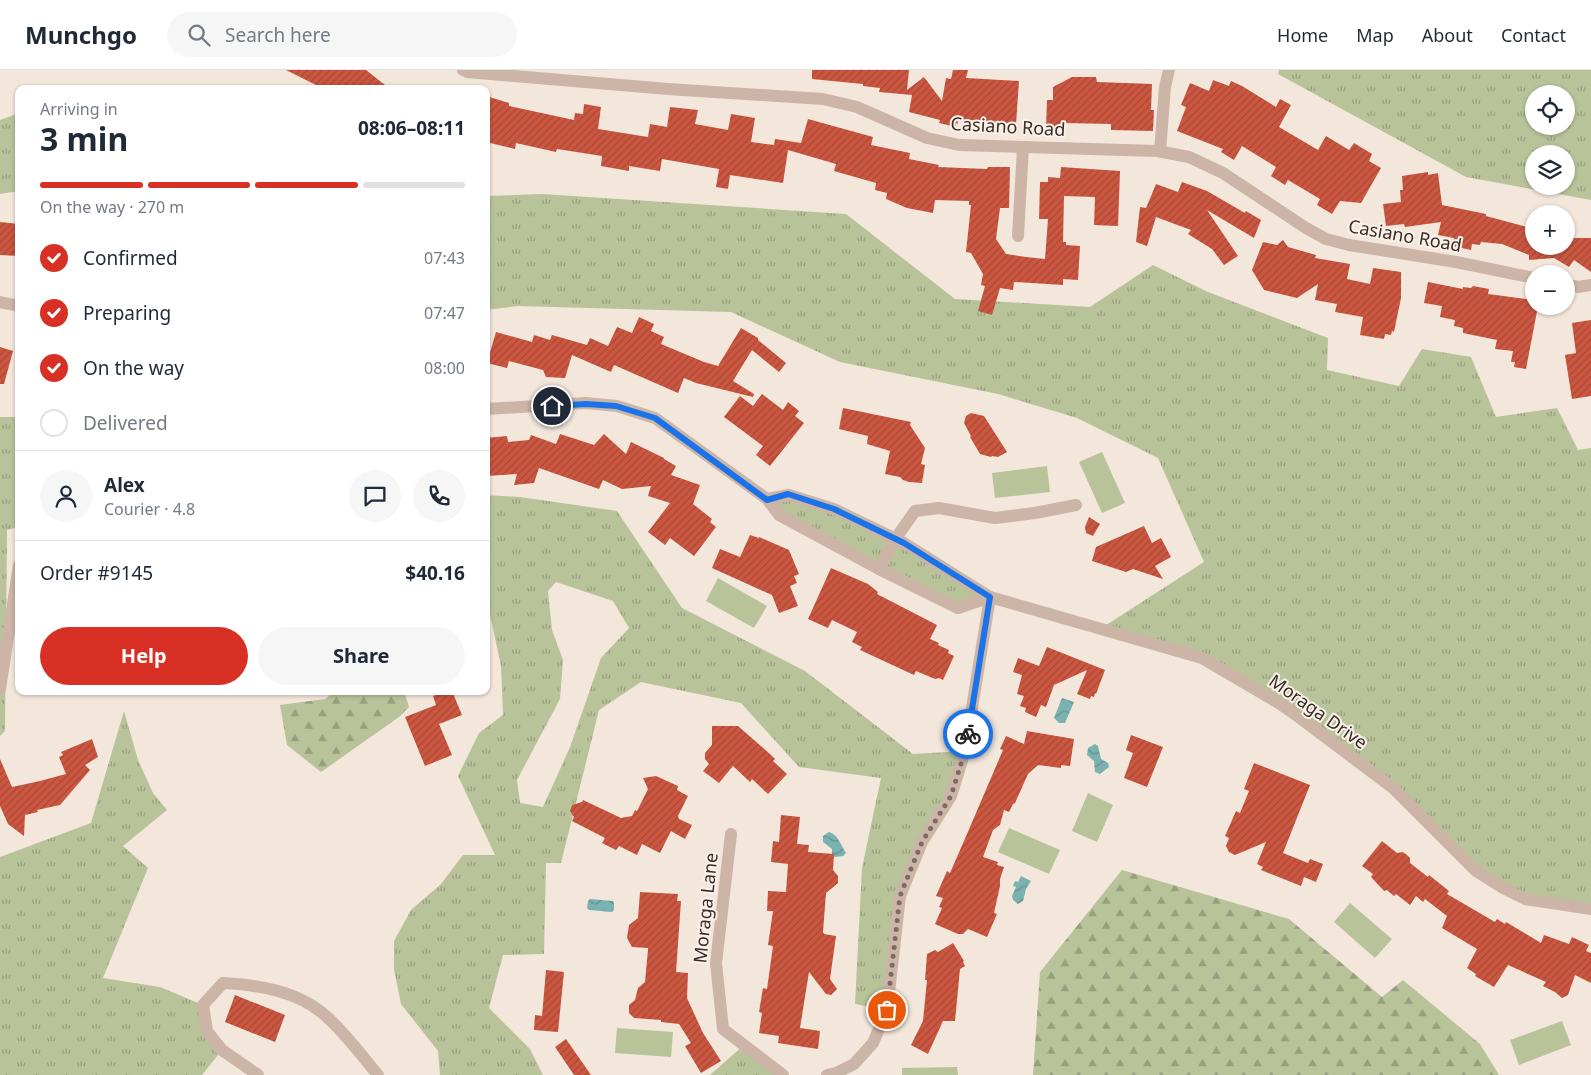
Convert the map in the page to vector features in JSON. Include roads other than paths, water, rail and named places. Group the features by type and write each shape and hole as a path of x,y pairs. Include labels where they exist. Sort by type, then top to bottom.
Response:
{"street":[{"name":"Casiano Road","path":"463,70 468,72 668,89 823,99 857,107 927,138 959,145 1160,151 1189,157 1223,173 1306,228 1326,239 1349,245 1456,262 1525,276"},
{"path":"1160,151 1165,87 1169,70"},
{"path":"1018,236 1023,147"},
{"path":"1575,286 1591,285"},
{"path":"0,302 15,305"},
{"path":"490,409 586,404 616,406 655,418 767,500 779,515 879,569 958,608 990,597 965,751 951,796 922,842 900,896 887,1010 874,1043 854,1064 836,1073 827,1075"},
{"name":"Moraga Drive","path":"767,500 788,494 834,509 896,538 990,597 1202,658 1284,706 1393,788 1476,871 1525,899 1591,909"},
{"path":"879,569 896,538 915,512 939,508 996,518 1076,505"},
{"path":"0,689 15,591"},
{"name":"Moraga Lane","path":"731,834 716,963 723,1029 783,1075"},
{"path":"258,1075 222,1050 207,1032 203,1005 222,983 252,985 301,999 327,1016 378,1075"}],"water":[{"path":"1062,698 1074,702 1065,723 1059,723 1054,718"},
{"path":"1095,744 1098,746 1101,759 1108,763 1109,767 1100,774 1095,772 1094,761 1087,755 1088,748"},
{"path":"829,832 835,835 846,853 843,856 835,857 832,855 832,849 823,842 823,836"},
{"path":"1021,876 1031,881 1026,889 1023,901 1018,904 1013,900 1012,896 1016,887 1013,886 1015,881 1018,882"},
{"path":"590,899 613,901 614,910 612,912 589,910 587,908"}]}
